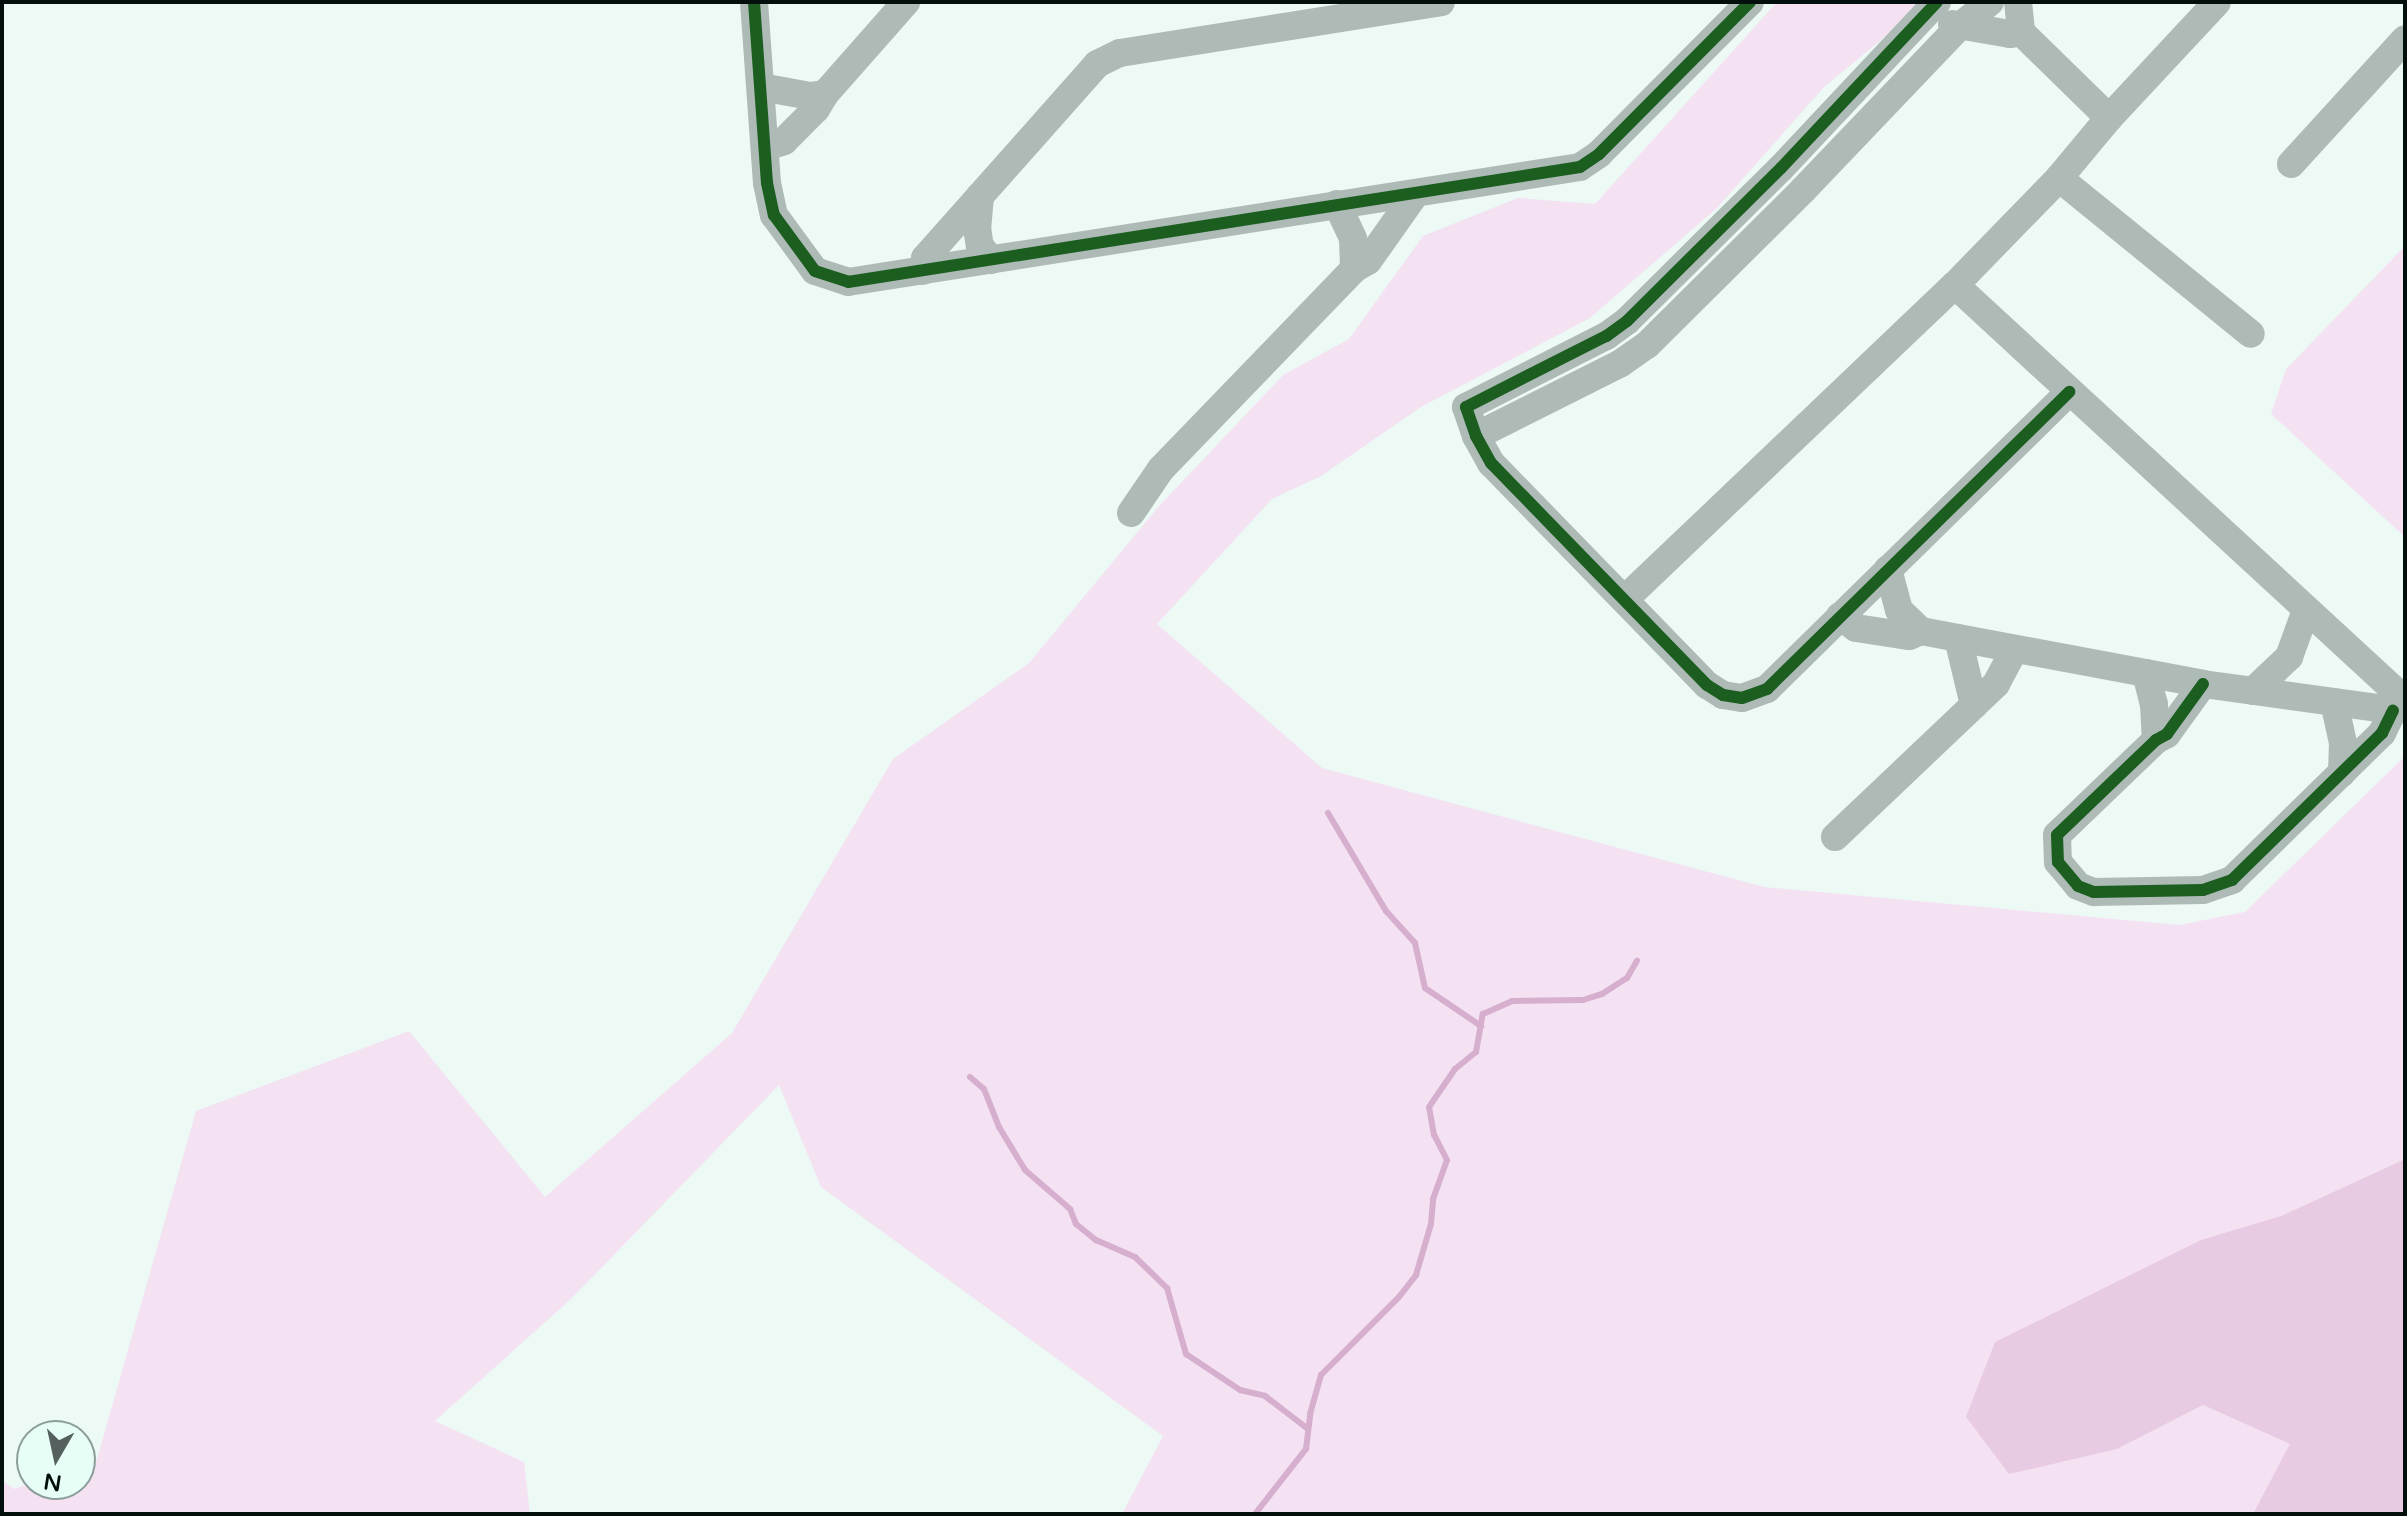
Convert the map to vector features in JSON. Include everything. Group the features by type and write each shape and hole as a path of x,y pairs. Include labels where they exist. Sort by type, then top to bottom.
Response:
{"street":[{"path":"754,2 767,183 774,215 815,271 848,282 1580,167 1599,154 1745,4"},
{"path":"766,147 784,141 816,109 825,94 906,2"},
{"path":"923,271 925,258 1097,64 1120,53 1404,5 1441,2"},
{"path":"1476,436 1621,363 1647,345 1803,190 1959,27 1990,2"},
{"path":"2018,2 2021,32 2109,118"},
{"path":"1626,598 1955,285 2059,178 2109,118 2217,2"},
{"path":"2021,32 2010,34 1959,27 1942,17 1936,3 1781,168 1627,321 1606,336 1466,407 1476,436 1491,463 1626,598 1707,685 1732,697 1750,696 1767,689 2069,392"},
{"path":"2291,164 2405,39"},
{"path":"761,87 810,96 825,94"},
{"path":"2059,178 2251,334"},
{"path":"1131,513 1161,469 1354,269 1368,261 1416,193"},
{"path":"980,196 977,228 980,246 991,260"},
{"path":"1337,204 1353,239 1354,269"},
{"path":"1955,285 2306,610 2401,705"},
{"path":"1888,569 1899,610 1921,631 2203,684 2334,702 2401,705"},
{"path":"2253,691 2289,657 2306,610"},
{"path":"1840,616 1856,628 1909,636 1921,631"},
{"path":"1958,638 1974,705"},
{"path":"1835,837 1996,684 2014,650"},
{"path":"2146,673 2154,704 2156,740"},
{"path":"2203,684 2167,734 2156,740 2057,835 2058,862 2078,886 2109,892 2203,890 2232,880 2382,733 2401,705"},
{"path":"2334,702 2343,743 2342,773"}],"shaded area":[{"path":"1777,2 1927,2 1824,87 1717,208 1590,318 1421,407 1321,476 1272,499 1157,624 1322,768 1764,887 2179,925 2245,912 2405,756 2405,1159 2281,1216 2201,1241 1995,1342 2117,1449 2203,1405 2291,1444 2253,1514 1122,1514 1163,1436 821,1187 779,1085 572,1298 435,1421 524,1462 530,1514 2,1514 2,1480 16,1488 16,1500 96,1500 96,1459 196,1111 409,1031 545,1197 732,1033 893,759 1029,663 1160,505 1283,375 1349,339 1423,236 1518,198 1595,204"},
{"path":"2405,246 2405,537 2271,414 2286,369"},
{"path":"2405,1159 2405,1514 2253,1514 2290,1444 2203,1405 2117,1449 2009,1474 1966,1417 1995,1342 2201,1240 2281,1216"}],"waterway":[{"path":"1328,813 1386,911 1415,943 1425,988 1481,1026"},
{"path":"1255,1514 1306,1449 1310,1414 1321,1375 1399,1297 1416,1275 1431,1224 1433,1199 1447,1160 1434,1135 1429,1107 1455,1069 1476,1052 1483,1014 1512,1001 1583,1000 1602,994 1627,978 1637,961"},
{"path":"970,1077 984,1089 999,1127 1025,1170 1070,1209 1076,1224 1096,1240 1135,1257 1167,1288 1186,1354 1240,1390 1265,1396 1308,1429"}],"cycle path":[{"path":"754,2 767,183 774,215 815,271 848,282 1580,167 1599,154 1750,2"},
{"path":"1937,2 1781,168 1627,321 1606,336 1466,407 1476,436 1491,463 1707,685 1723,695 1742,698 1767,689 2069,392"},
{"path":"2203,684 2167,734 2156,740 2057,835 2058,862 2078,886 2094,892 2203,890 2232,880 2382,733 2393,710"}]}
